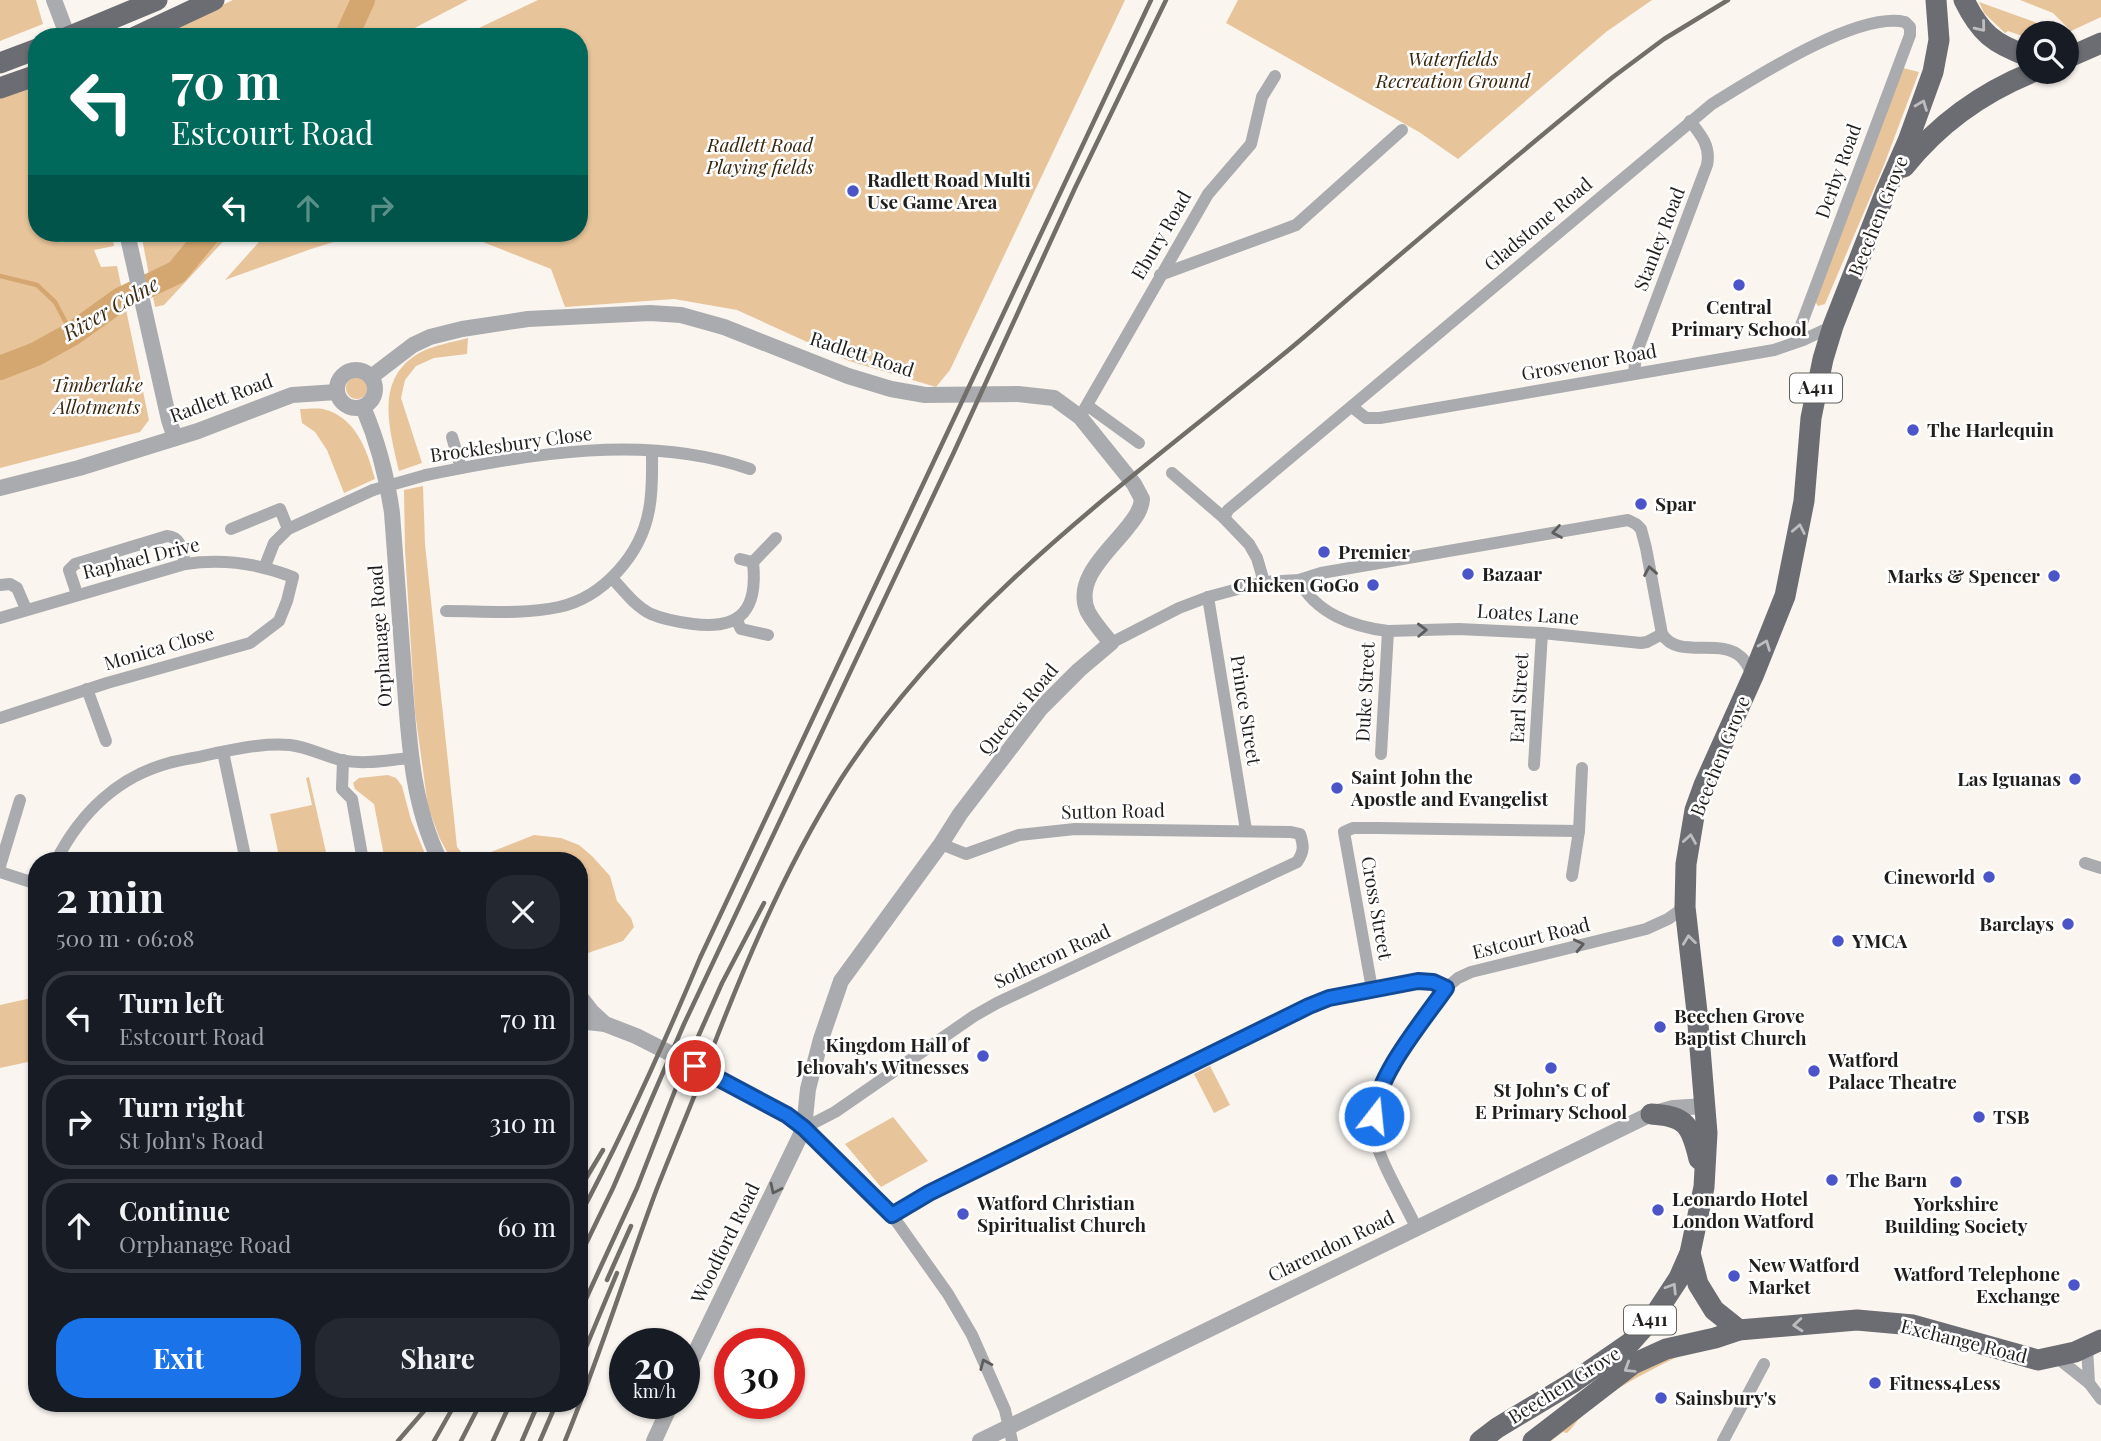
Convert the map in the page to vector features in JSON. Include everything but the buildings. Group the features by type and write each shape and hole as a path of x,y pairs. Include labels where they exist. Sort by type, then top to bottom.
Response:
{"main road":[{"path":"90,28 157,0"},
{"path":"154,28 214,0"},
{"name":"Beechen Grove","path":"1480,1441 1630,1343 1654,1316 1679,1278 1690,1253 1704,1185 1707,1133 1685,907 1686,864 1695,810 1785,596 1804,501 1811,418 1821,369 1833,326 1933,72 1939,40 1936,0"},
{"path":"1964,0 1992,40 2016,52"},
{"path":"2079,52 2098,42"},
{"path":"0,63 28,52"},
{"path":"0,89 28,78"},
{"name":"A411","path":"1886,191 1917,150 1942,125 1964,109 2016,80"},
{"path":"1651,1114 1677,1117 1692,1133 1704,1185"},
{"name":"A411","path":"1690,1253 1698,1284 1714,1310 1740,1330"},
{"name":"Exchange Road","path":"1740,1330 1857,1320 1913,1325 2038,1360 2094,1343"},
{"name":"Beechen Grove","path":"1533,1441 1633,1364 1666,1349 1740,1330"}],"street":[{"path":"54,0 65,28"},
{"name":"Gladstone Road","path":"1224,518 1228,510 1712,104 1801,52 1836,35 1890,21 1905,22 1910,27"},
{"name":"Derby Road","path":"1800,328 1910,35 1910,27"},
{"name":"Ebury Road","path":"1084,411 1208,194 1251,144 1262,97 1275,76"},
{"name":"Stanley Road","path":"1634,373 1636,354 1709,156 1706,144 1690,121"},
{"path":"1160,275 1296,225 1402,130"},
{"path":"129,242 175,438"},
{"name":"Radlett Road","path":"371,377 413,345 430,337 462,329 528,319 663,314 681,315 724,327 848,376 891,389 925,395 1033,394 1061,401 1084,411 1142,499 1138,514 1090,573 1084,589 1088,611 1111,643"},
{"name":"Grosvenor Road","path":"1352,407 1370,419 1774,350 1833,326"},
{"path":"360,370 374,382 375,394 363,407 352,408 337,392 340,380 348,372 360,370"},
{"name":"Radlett Road","path":"0,488 79,468 175,438 292,395 337,392"},
{"name":"Orphanage Road","path":"363,407 388,484 410,758 422,817 436,852"},
{"path":"1084,411 1139,443"},
{"path":"452,437 461,468"},
{"name":"Brocklesbury Close","path":"288,529 373,490 426,475 565,452 612,449 653,451 698,456 750,469"},
{"path":"446,611 529,611 562,607 591,593 611,578 630,555 645,526 651,498 653,451"},
{"path":"1172,473 1224,518 1254,551 1264,582"},
{"path":"231,529 280,509 288,529 274,543 265,566"},
{"name":"Queens Road","path":"804,1128 808,1088 841,981 960,814 1041,708 1111,643 1158,618 1208,597 1264,582 1299,580 1321,573 1624,520 1641,529 1662,634"},
{"path":"77,594 69,570 75,564 167,536 179,543 185,564"},
{"path":"611,578 640,607 669,621 707,626 727,624 747,609 752,598 755,585 747,560 776,538"},
{"name":"Raphael Drive","path":"0,618 185,564 219,561 265,566 293,577"},
{"name":"Monica Close","path":"0,718 88,689 250,643 279,621 288,601 293,577"},
{"name":"Loates Lane","path":"1299,580 1308,596 1331,614 1362,626 1388,631 1459,629 1542,633 1641,643 1662,634"},
{"path":"0,585 10,584 18,588 26,609"},
{"name":"Prince Street","path":"1208,597 1246,830"},
{"path":"736,619 741,629 768,635"},
{"name":"Duke Street","path":"1381,754 1388,631"},
{"name":"Earl Street","path":"1534,765 1542,633"},
{"path":"1662,634 1672,644 1726,650 1740,656 1753,676"},
{"path":"88,689 106,741"},
{"path":"61,852 70,836 107,794 143,773 168,763 259,745 277,744 295,746 343,760 364,762 410,758"},
{"path":"223,752 244,852"},
{"path":"343,760 342,789 352,799 361,852"},
{"path":"1573,876 1579,831 1582,768"},
{"path":"0,866 20,800"},
{"name":"Cross Street","path":"1372,989 1344,832 1353,828 1579,831"},
{"name":"Sutton Road","path":"941,844 966,854 1019,835 1075,829 1291,832"},
{"name":"Sotheron Road","path":"804,1128 835,1112 997,1003 1297,862 1303,852 1302,841 1300,834 1291,832"},
{"path":"2085,863 2101,868"},
{"path":"0,872 28,881"},
{"name":"Estcourt Road","path":"1446,988 1471,972 1646,929 1685,907"},
{"path":"892,1215 929,1193 1309,1006 1329,998 1418,981 1433,982 1446,988 1390,1070 1375,1103 1373,1130 1382,1156 1416,1227"},
{"path":"588,1008 605,1024"},
{"path":"588,1022 605,1024 636,1036 787,1115 804,1128 892,1215 948,1294 972,1335 1005,1410 1010,1434"},
{"name":"Clarendon Road","path":"980,1441 1010,1434 1416,1227 1651,1114 1673,1108 1706,1106"},
{"name":"Woodford Road","path":"700,1343 804,1128"},
{"path":"2088,1383 2086,1365 2094,1343"},
{"path":"2055,1356 2088,1383 2101,1399"},
{"path":"1723,1441 1764,1364"},
{"path":"654,1441 664,1419"}],"green space":[{"path":"0,0 36,0 43,24 0,41"},
{"path":"233,0 468,0 415,28 173,28"},
{"name":"Radlett Road Playing fields","path":"538,0 1125,0 950,370 936,387 849,361 737,310 674,299 565,307 551,269 483,242 588,242 588,28 479,28"},
{"name":"Waterfields Recreation Ground","path":"1238,0 1652,0 1606,32 1458,159 1419,132 1226,23"},
{"path":"2020,0 2101,0 2101,17 2079,27 2079,21 2061,21 2053,13"},
{"path":"1979,2 2032,21 2016,21 2016,34 2008,31 2005,33 1984,13"},
{"path":"1903,68 1919,72 1884,165 1825,304 1818,306 1814,300"},
{"name":"Timberlake Allotments","path":"28,86 28,242 113,242 114,246 94,250 101,267 117,266 149,420 140,432 0,468 0,96"},
{"path":"143,242 223,242 164,305 155,307"},
{"path":"259,242 334,242 311,249 225,280"},
{"path":"468,338 467,354 434,358 416,366 405,380 401,398 422,463 399,471 389,422 391,390 396,376 406,363 421,352"},
{"path":"357,377 365,380 368,388 365,396 357,399 349,396 346,388 349,380"},
{"path":"300,409 323,409 344,419 364,446 375,479 344,493 327,450 315,432 302,423"},
{"path":"423,486 425,544 457,847 461,852 447,852 428,807 415,712 404,490"},
{"path":"388,775 396,778 402,786 411,820 424,852 383,852 374,804 355,789 353,783 359,778"},
{"path":"309,777 326,852 278,852 270,814 312,805 306,778"},
{"path":"534,835 561,838 579,845 587,852 491,852"},
{"path":"588,853 610,876 617,901 631,918 634,927 623,941 588,953"},
{"path":"28,999 28,1062 0,1068 0,1005"},
{"path":"1210,1066 1230,1105 1214,1113 1194,1074"},
{"path":"893,1117 928,1161 881,1187 845,1144"},
{"path":"1683,1354 1617,1390 1581,1417 1567,1433 1563,1432 1551,1441 1545,1441 1642,1367"}],"waterway":[{"name":"River Colne","path":"350,28 363,0"},
{"name":"River Colne","path":"0,368 36,354 72,334 121,299 177,272 202,242"},
{"path":"0,276 37,285 55,302 72,334"}],"railway":[{"path":"588,1200 1151,0"},
{"path":"588,1239 684,1024 954,452 1075,188 1166,0"},
{"path":"588,1382 656,1191 762,928 819,815 886,716 935,658 988,603 1102,501 1291,348 1613,77 1664,39 1728,0"},
{"path":"588,1294 637,1188 681,1075 722,983 764,903"},
{"path":"588,1175 603,1150"},
{"path":"607,1280 631,1226"},
{"path":"588,1342 617,1273"},
{"path":"398,1441 423,1412"},
{"path":"434,1441 450,1412"},
{"path":"461,1441 476,1412"},
{"path":"493,1441 506,1412"},
{"path":"522,1441 535,1412"},
{"path":"540,1441 553,1412"},
{"path":"565,1441 576,1412"}],"place":[{"name":"Radlett Road Multi Use Game Area","path":"853,191"},
{"name":"Central Primary School","path":"1739,285"},
{"name":"The Harlequin","path":"1913,430"},
{"name":"Spar","path":"1641,504"},
{"name":"Premier","path":"1324,552"},
{"name":"Bazaar","path":"1468,574"},
{"name":"Marks & Spencer","path":"2054,576"},
{"name":"Chicken GoGo","path":"1373,585"},
{"name":"Las Iguanas","path":"2075,779"},
{"name":"Saint John the Apostle and Evangelist","path":"1337,788"},
{"name":"Cineworld","path":"1989,877"},
{"name":"Barclays","path":"2068,924"},
{"name":"YMCA","path":"1838,941"},
{"name":"Beechen Grove Baptist Church","path":"1660,1027"},
{"name":"Kingdom Hall of Jehovah's Witnesses","path":"983,1056"},
{"name":"St John’s C of E Primary School","path":"1551,1068"},
{"name":"Watford Palace Theatre","path":"1814,1071"},
{"name":"TSB","path":"1979,1117"},
{"name":"The Barn","path":"1832,1180"},
{"name":"Yorkshire Building Society","path":"1956,1182"},
{"name":"Leonardo Hotel London Watford","path":"1658,1210"},
{"name":"Watford Christian Spiritualist Church","path":"963,1214"},
{"name":"New Watford Market","path":"1734,1276"},
{"name":"Watford Telephone Exchange","path":"2074,1285"},
{"name":"Fitness4Less","path":"1875,1383"},
{"name":"Sainsbury's","path":"1661,1398"}],"route":[{"path":"695,1066 787,1115 804,1128 892,1215 929,1193 1309,1006 1329,998 1418,981 1433,982 1446,988 1390,1070 1375,1103 1374,1116"}]}
